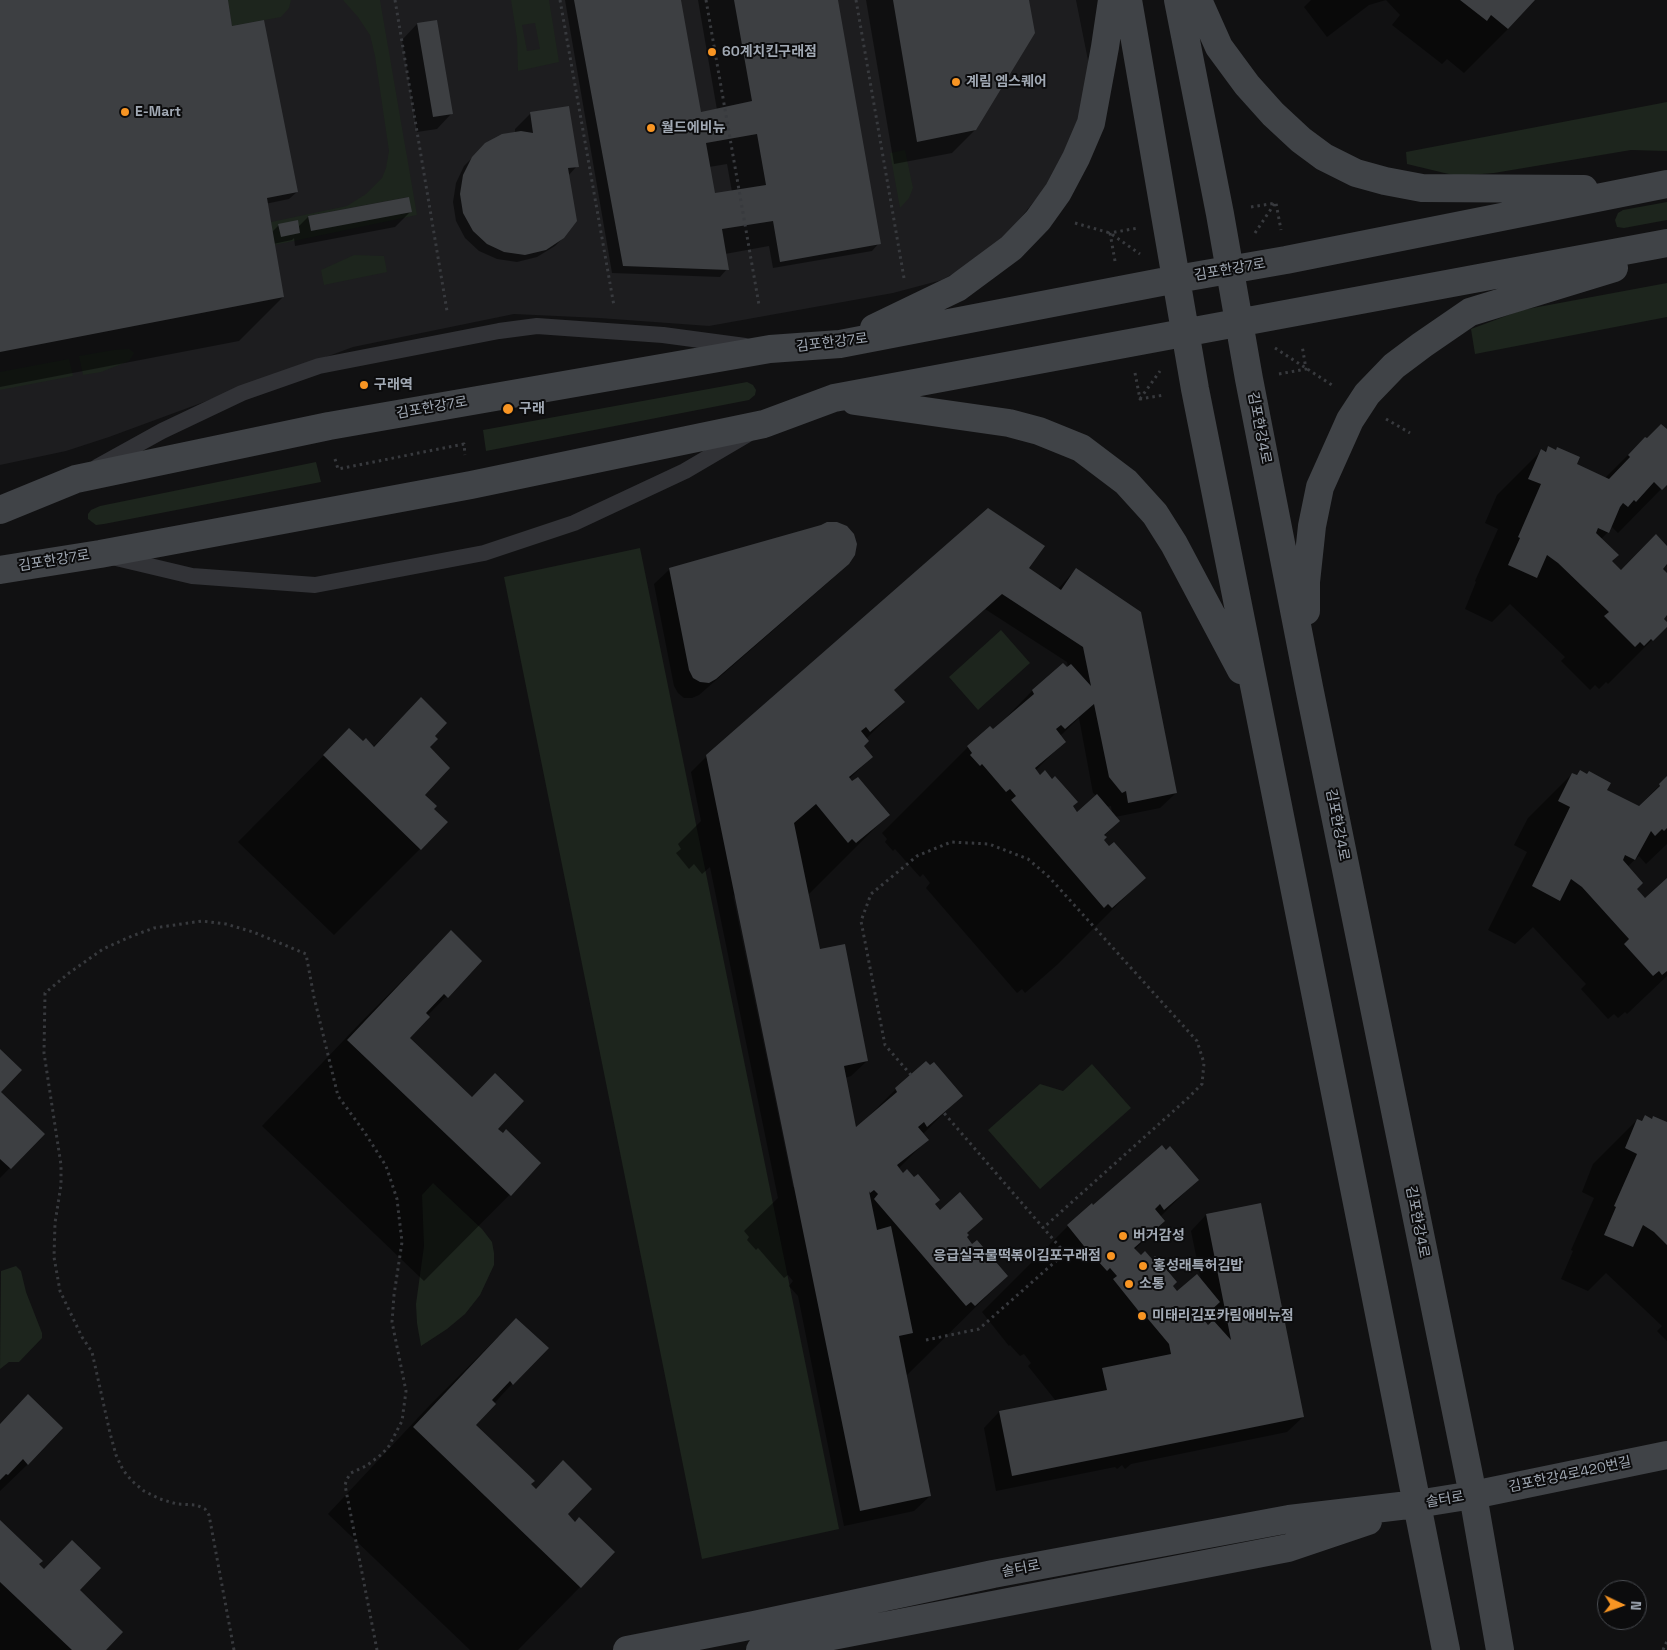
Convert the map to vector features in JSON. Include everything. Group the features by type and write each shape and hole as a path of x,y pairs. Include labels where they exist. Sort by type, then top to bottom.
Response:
{"street":[{"path":"840,344 957,288 1011,248 1038,220 1058,192 1076,158 1091,123 1112,0"},
{"path":"1128,0 1195,389 1446,1650"},
{"name":"김포한강4로","path":"1178,0 1309,687 1473,1495 1500,1650"},
{"path":"1198,0 1219,47 1273,114 1301,140 1324,157 1356,173 1422,188 1641,190"},
{"name":"김포한강7로","path":"0,510 76,479 329,426 770,349 840,344 1296,258 1667,184"},
{"name":"김포한강7로","path":"0,570 100,554 471,485 764,424 834,398 1667,243"},
{"path":"1309,687 1306,582 1312,526 1320,488 1350,420 1367,394 1394,366 1470,312 1667,252"},
{"path":"834,398 1009,423 1081,448 1126,482 1155,514 1174,544 1255,696"},
{"path":"0,491 76,479"},
{"path":"0,578 50,561"},
{"name":"김포한강4로420번길","path":"1473,1495 1667,1455"},
{"name":"솔터로","path":"627,1650 993,1574 1270,1522 1473,1495"},
{"name":"솔터로","path":"760,1650 1288,1548 1416,1504"}],"lane":[{"path":"76,479 170,426 242,393 319,366 499,331 537,326 663,335 770,349"},
{"path":"100,554 192,576 315,585 484,553 574,524 685,471 764,424"}],"path":[{"path":"395,0 447,311"},
{"path":"560,0 614,306"},
{"path":"706,0 759,305"},
{"path":"856,0 904,278"},
{"path":"1248,208 1276,203"},
{"path":"1276,203 1281,230"},
{"path":"1254,235 1276,203"},
{"path":"1075,224 1110,233 1142,256"},
{"path":"1110,233 1140,228"},
{"path":"1110,233 1115,261"},
{"path":"1302,345 1306,369"},
{"path":"1275,348 1337,389"},
{"path":"1279,374 1306,369"},
{"path":"1135,370 1140,399"},
{"path":"1140,399 1160,370"},
{"path":"1140,399 1164,395"},
{"path":"1378,414 1410,433"},
{"path":"336,459 338,469 464,444 465,455"},
{"path":"910,1075 885,1045 861,920 871,894 917,856 951,842 989,844 1028,859 1049,877 1197,1041 1204,1063 1202,1084 1043,1228"},
{"path":"234,1650 209,1515 205,1510 196,1505 176,1504 144,1491 123,1470 116,1455 110,1433 92,1352 82,1337 60,1291 54,1257 55,1223 62,1185 62,1164 44,1053 45,993 103,949 154,928 202,921 226,924 253,932 306,954 314,997 338,1096 366,1133 386,1166 397,1199 402,1242 392,1322 406,1391 402,1421 389,1446 382,1454 366,1466 351,1473 345,1486 377,1650"},
{"path":"926,1340 979,1328 1065,1253 944,1113"},
{"path":"1663,1650 1667,1641"}],"shaded area":[{"path":"0,0 1076,0 1089,65 1079,120 1049,183 1001,242 977,260 942,280 893,293 709,326 514,314 353,347 109,437 66,451 0,465"},
{"path":"228,0 291,0 289,8 281,17 232,26"},
{"path":"343,0 380,0 417,215 274,245 271,222 347,206 366,194 382,178 386,168 389,151 375,56 370,35","holes":["408,197 411,212 311,231 308,216"]},
{"path":"511,0 549,0 559,62 518,71 517,38","holes":["535,23 540,49 527,51 522,25"]},
{"path":"1667,102 1667,151 1631,150 1494,173 1457,176 1407,164 1406,152"},
{"path":"905,150 913,188 909,198 900,208 890,153"},
{"path":"1667,202 1667,220 1624,228 1617,227 1615,220 1618,213 1623,210"},
{"path":"354,255 384,256 387,272 324,285 321,270"},
{"path":"1667,283 1667,317 1475,354 1471,329 1522,310"},
{"path":"129,349 134,353 129,361 101,372 83,375 79,356"},
{"path":"69,359 73,376 0,390 0,372"},
{"path":"747,382 753,385 756,390 755,395 749,400 486,451 483,430"},
{"path":"316,462 321,482 104,524 96,525 88,519 88,514 91,510 100,506"},
{"path":"640,548 839,1529 702,1559 504,577"},
{"path":"1001,630 1030,663 978,710 949,677"},
{"path":"1092,1064 1131,1108 1040,1189 988,1130 1040,1084 1063,1091"},
{"path":"433,1183 482,1229 492,1242 494,1265 480,1295 465,1314 447,1329 421,1346 416,1304 424,1246 422,1195"},
{"path":"16,1266 21,1271 26,1292 42,1333 42,1338 19,1362 9,1362 0,1369 1,1271"}],"building":[{"name":"E-Mart","path":"0,0 228,0 232,26 264,20 298,192 267,198 284,297 0,352"},
{"path":"574,0 681,0 701,112 752,101 734,0 838,0 881,244 780,262 773,221 722,229 729,270 623,266","holes":["757,134 766,185 715,193 706,143"]},
{"name":"계림 엠스퀘어","path":"893,0 1029,0 1035,33 976,130 917,142"},
{"path":"1460,0 1535,0 1508,29 1491,15 1487,21"},
{"path":"437,20 453,114 433,117 417,23"},
{"path":"569,106 579,167 568,168 577,221 564,238 546,250 525,255 504,252 487,244 473,231 463,213 460,194 463,175 472,157 485,143 502,134 521,131 533,133 530,112"},
{"path":"409,197 412,212 311,231 308,216"},
{"path":"298,220 300,233 281,237 278,224"},
{"path":"1661,424 1667,429 1667,485 1662,490 1654,482 1636,502 1634,500 1628,507 1623,503 1609,533 1598,528 1596,533 1619,555 1612,561 1621,570 1656,534 1667,546 1667,564 1663,569 1667,573 1667,615 1664,619 1667,622 1667,627 1653,641 1651,639 1644,646 1640,642 1635,647 1604,616 1609,612 1558,563 1547,555 1537,578 1508,565 1541,484 1528,479 1541,449 1546,452 1548,446 1556,450 1557,447 1580,457 1577,464 1609,479 1630,457 1628,455 1645,437 1647,438"},
{"path":"988,508 1045,546 1029,568 1061,590 1076,568 1141,612 1177,793 1128,803 1126,791 1122,793 1109,777 1094,704 1065,729 1061,725 1056,729 1066,742 1035,768 1040,775 1045,770 1052,779 1055,776 1078,802 1073,806 1077,812 1097,794 1120,821 1104,835 1107,837 1104,840 1109,846 1114,842 1146,878 1112,908 1108,904 1104,908 1011,800 1016,796 1010,789 1006,792 982,764 980,766 970,755 972,753 967,746 990,726 993,729 1034,694 1032,690 1063,663 1067,667 1071,664 1091,686 1083,647 1002,594 894,690 905,702 870,732 866,727 861,731 869,741 864,746 873,757 849,777 852,781 858,777 890,815 856,843 852,839 848,843 816,804 794,823 820,949 845,944 868,1061 844,1066 856,1127 897,1092 895,1088 926,1061 930,1065 934,1062 963,1096 927,1127 924,1122 918,1127 929,1140 897,1165 903,1173 907,1169 914,1177 918,1174 940,1200 935,1204 940,1210 960,1192 983,1219 967,1233 969,1235 967,1237 972,1244 977,1240 1008,1276 975,1306 971,1302 966,1306 874,1199 878,1194 874,1190 870,1193 869,1191 877,1230 891,1226 913,1333 899,1336 931,1496 860,1511 706,755"},
{"path":"827,522 837,522 847,526 854,534 857,544 855,555 849,564 716,679 709,683 700,682 693,678 689,670 669,568"},
{"path":"421,697 447,723 435,736 438,739 430,747 450,768 425,795 437,806 434,809 448,822 421,850 323,755 349,728 363,741 366,738 374,747"},
{"path":"1580,770 1587,774 1589,771 1611,783 1607,790 1639,806 1660,786 1659,784 1667,776 1667,828 1664,831 1662,829 1655,836 1651,831 1635,860 1625,855 1623,860 1643,883 1637,889 1645,898 1667,878 1667,971 1662,975 1659,971 1653,976 1624,944 1629,939 1582,887 1571,879 1560,901 1532,886 1570,807 1558,801 1572,773 1577,775"},
{"path":"451,930 482,961 448,998 444,994 426,1013 430,1017 410,1038 472,1097 495,1073 524,1101 498,1129 503,1133 506,1129 541,1163 511,1196 347,1040"},
{"path":"0,1049 22,1070 1,1092 45,1134 11,1169 0,1159"},
{"path":"1645,1115 1652,1119 1653,1116 1667,1122 1667,1245 1654,1232 1643,1225 1633,1247 1604,1235 1616,1207 1614,1206 1637,1154 1625,1148 1637,1119 1642,1121"},
{"path":"1162,1145 1166,1150 1170,1146 1199,1180 1164,1210 1160,1204 1155,1209 1165,1221 1134,1248 1141,1255 1145,1251 1152,1259 1155,1256 1177,1282 1173,1286 1177,1291 1197,1274 1220,1302 1205,1316 1204,1320 1208,1325 1213,1320 1231,1340 1206,1214 1261,1203 1304,1417 1012,1476 999,1411 1107,1390 1102,1368 1171,1354 1169,1344 1143,1313 1141,1314 1113,1279 1117,1276 1110,1268 1107,1271 1096,1261 1067,1225"},
{"path":"516,1318 549,1348 513,1385 510,1381 492,1400 496,1404 476,1425 535,1481 531,1484 536,1489 563,1460 592,1489 568,1514 575,1522 579,1517 615,1552 581,1588 413,1427"},
{"path":"28,1394 63,1428 28,1465 23,1459 8,1475 6,1474 0,1480 0,1424"},
{"path":"0,1520 43,1561 39,1564 44,1569 72,1540 101,1568 80,1590 123,1632 106,1650 72,1650 0,1582"}],"place":[{"name":"60계치킨구래점","path":"712,52"},
{"name":"계림 엠스퀘어","path":"956,82"},
{"name":"E-Mart","path":"125,112"},
{"name":"월드에비뉴","path":"651,128"},
{"name":"구래역","path":"364,385"},
{"name":"구래","path":"508,409"},
{"name":"버거감성","path":"1123,1236"},
{"name":"응급실국물떡볶이김포구래점","path":"1111,1256"},
{"name":"홍성래특허김밥","path":"1143,1266"},
{"name":"소통","path":"1129,1284"},
{"name":"미태리김포카림애비뉴점","path":"1142,1316"}]}
